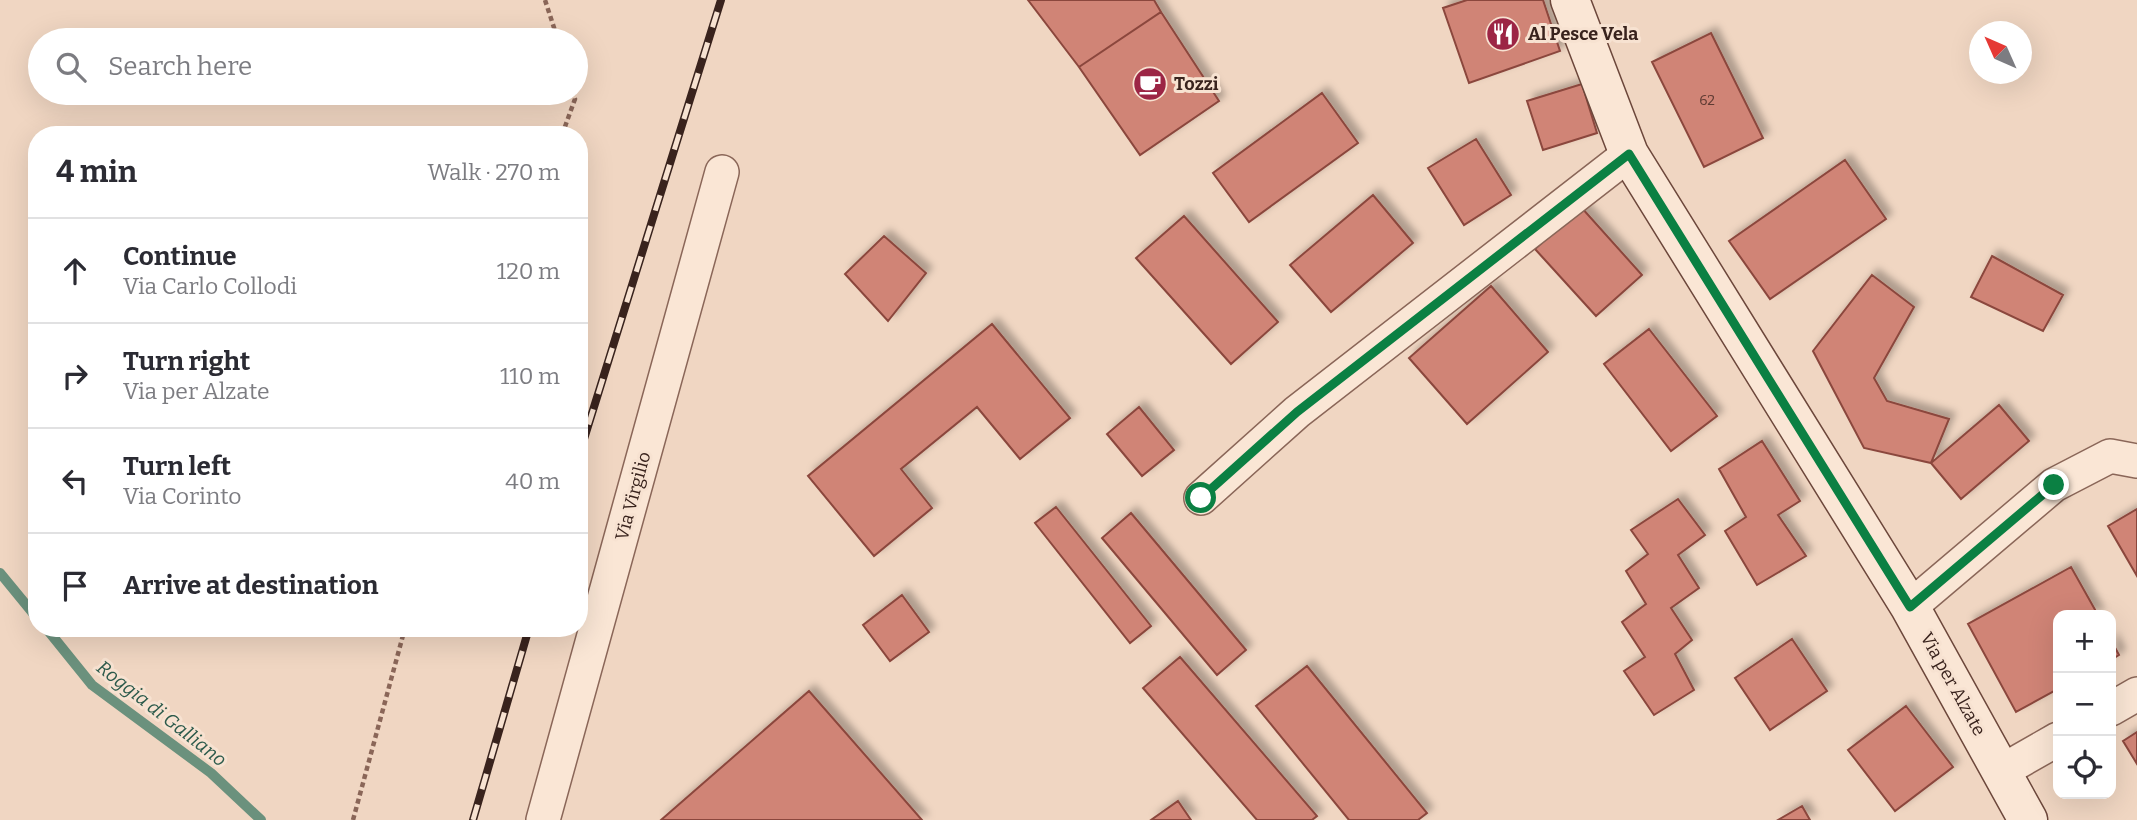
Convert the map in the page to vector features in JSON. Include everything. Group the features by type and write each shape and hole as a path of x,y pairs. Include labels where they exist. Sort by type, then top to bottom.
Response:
{"street":[{"name":"Via per Alzate","path":"1570,0 1629,154 1910,607 2028,820"},
{"path":"1201,498 1297,412 1629,154"},
{"name":"Via Virgilio","path":"543,820 722,172"},
{"path":"1910,607 2054,485 2110,456 2137,461"},
{"path":"2116,706 2137,694"},
{"path":"2002,771 2053,742"}],"path":[{"path":"545,0 554,28"},
{"path":"565,126 573,105"},
{"path":"353,820 403,637"}],"building":[{"path":"1028,0 1154,0 1161,12 1079,67"},
{"path":"1467,0 1543,0 1560,51 1469,83 1443,8"},
{"name":"Tozzi","path":"1161,12 1219,101 1140,155 1079,67"},
{"path":"1711,33 1763,138 1704,167 1652,62"},
{"path":"1582,84 1597,133 1543,150 1527,101"},
{"path":"1322,93 1358,143 1249,222 1213,173"},
{"path":"1476,139 1511,195 1464,225 1428,168"},
{"path":"1845,160 1886,219 1770,299 1729,241"},
{"path":"1373,195 1413,243 1331,312 1290,265"},
{"path":"1581,207 1642,275 1596,316 1535,249"},
{"path":"1184,216 1278,322 1231,364 1136,258"},
{"path":"884,236 926,273 888,321 845,274"},
{"path":"1992,256 2063,295 2043,331 1971,297"},
{"path":"1872,275 1914,307 1874,378 1887,401 1949,419 1931,463 1864,448 1813,351"},
{"path":"1491,286 1548,352 1467,424 1409,358"},
{"path":"992,324 1070,418 1020,459 977,407 901,469 932,508 874,556 808,476"},
{"path":"1649,329 1717,416 1671,451 1604,364"},
{"path":"1999,405 2029,441 1961,499 1931,463"},
{"path":"1139,407 1174,450 1142,476 1107,434"},
{"path":"1762,441 1800,501 1778,515 1806,556 1757,585 1725,531 1746,517 1719,469"},
{"path":"1678,499 1705,535 1678,555 1699,588 1671,608 1692,640 1675,654 1694,690 1654,715 1624,671 1645,657 1622,622 1646,604 1626,571 1648,554 1631,530"},
{"path":"1056,507 1151,626 1130,643 1035,523"},
{"path":"2137,509 2137,576 2108,526"},
{"path":"1131,513 1246,650 1217,675 1102,538"},
{"path":"2071,567 2095,610 2053,610 2053,692 2016,712 1968,624"},
{"path":"902,595 929,632 890,661 863,625"},
{"path":"1792,639 1827,691 1770,730 1735,678"},
{"path":"1180,657 1317,816 1312,820 1257,820 1143,688"},
{"path":"1307,666 1427,813 1418,820 1349,820 1256,706"},
{"path":"809,691 922,820 661,820"},
{"path":"1906,706 1953,767 1895,811 1848,750"},
{"path":"2137,732 2137,764 2123,741"},
{"path":"1178,801 1191,820 1151,820"},
{"path":"1802,806 1810,820 1778,820"}],"waterway":[{"name":"Roggia di Galliano","path":"0,573 28,607"},
{"name":"Roggia di Galliano","path":"53,637 92,685 211,773 261,820"}],"railway":[{"path":"588,426 721,0"},
{"path":"473,820 526,637"}],"place":[{"name":"Al Pesce Vela","path":"1503,34"},
{"name":"Tozzi","path":"1150,84"}],"route":[{"path":"1201,498 1297,412 1629,154 1910,607 2054,485"}]}
